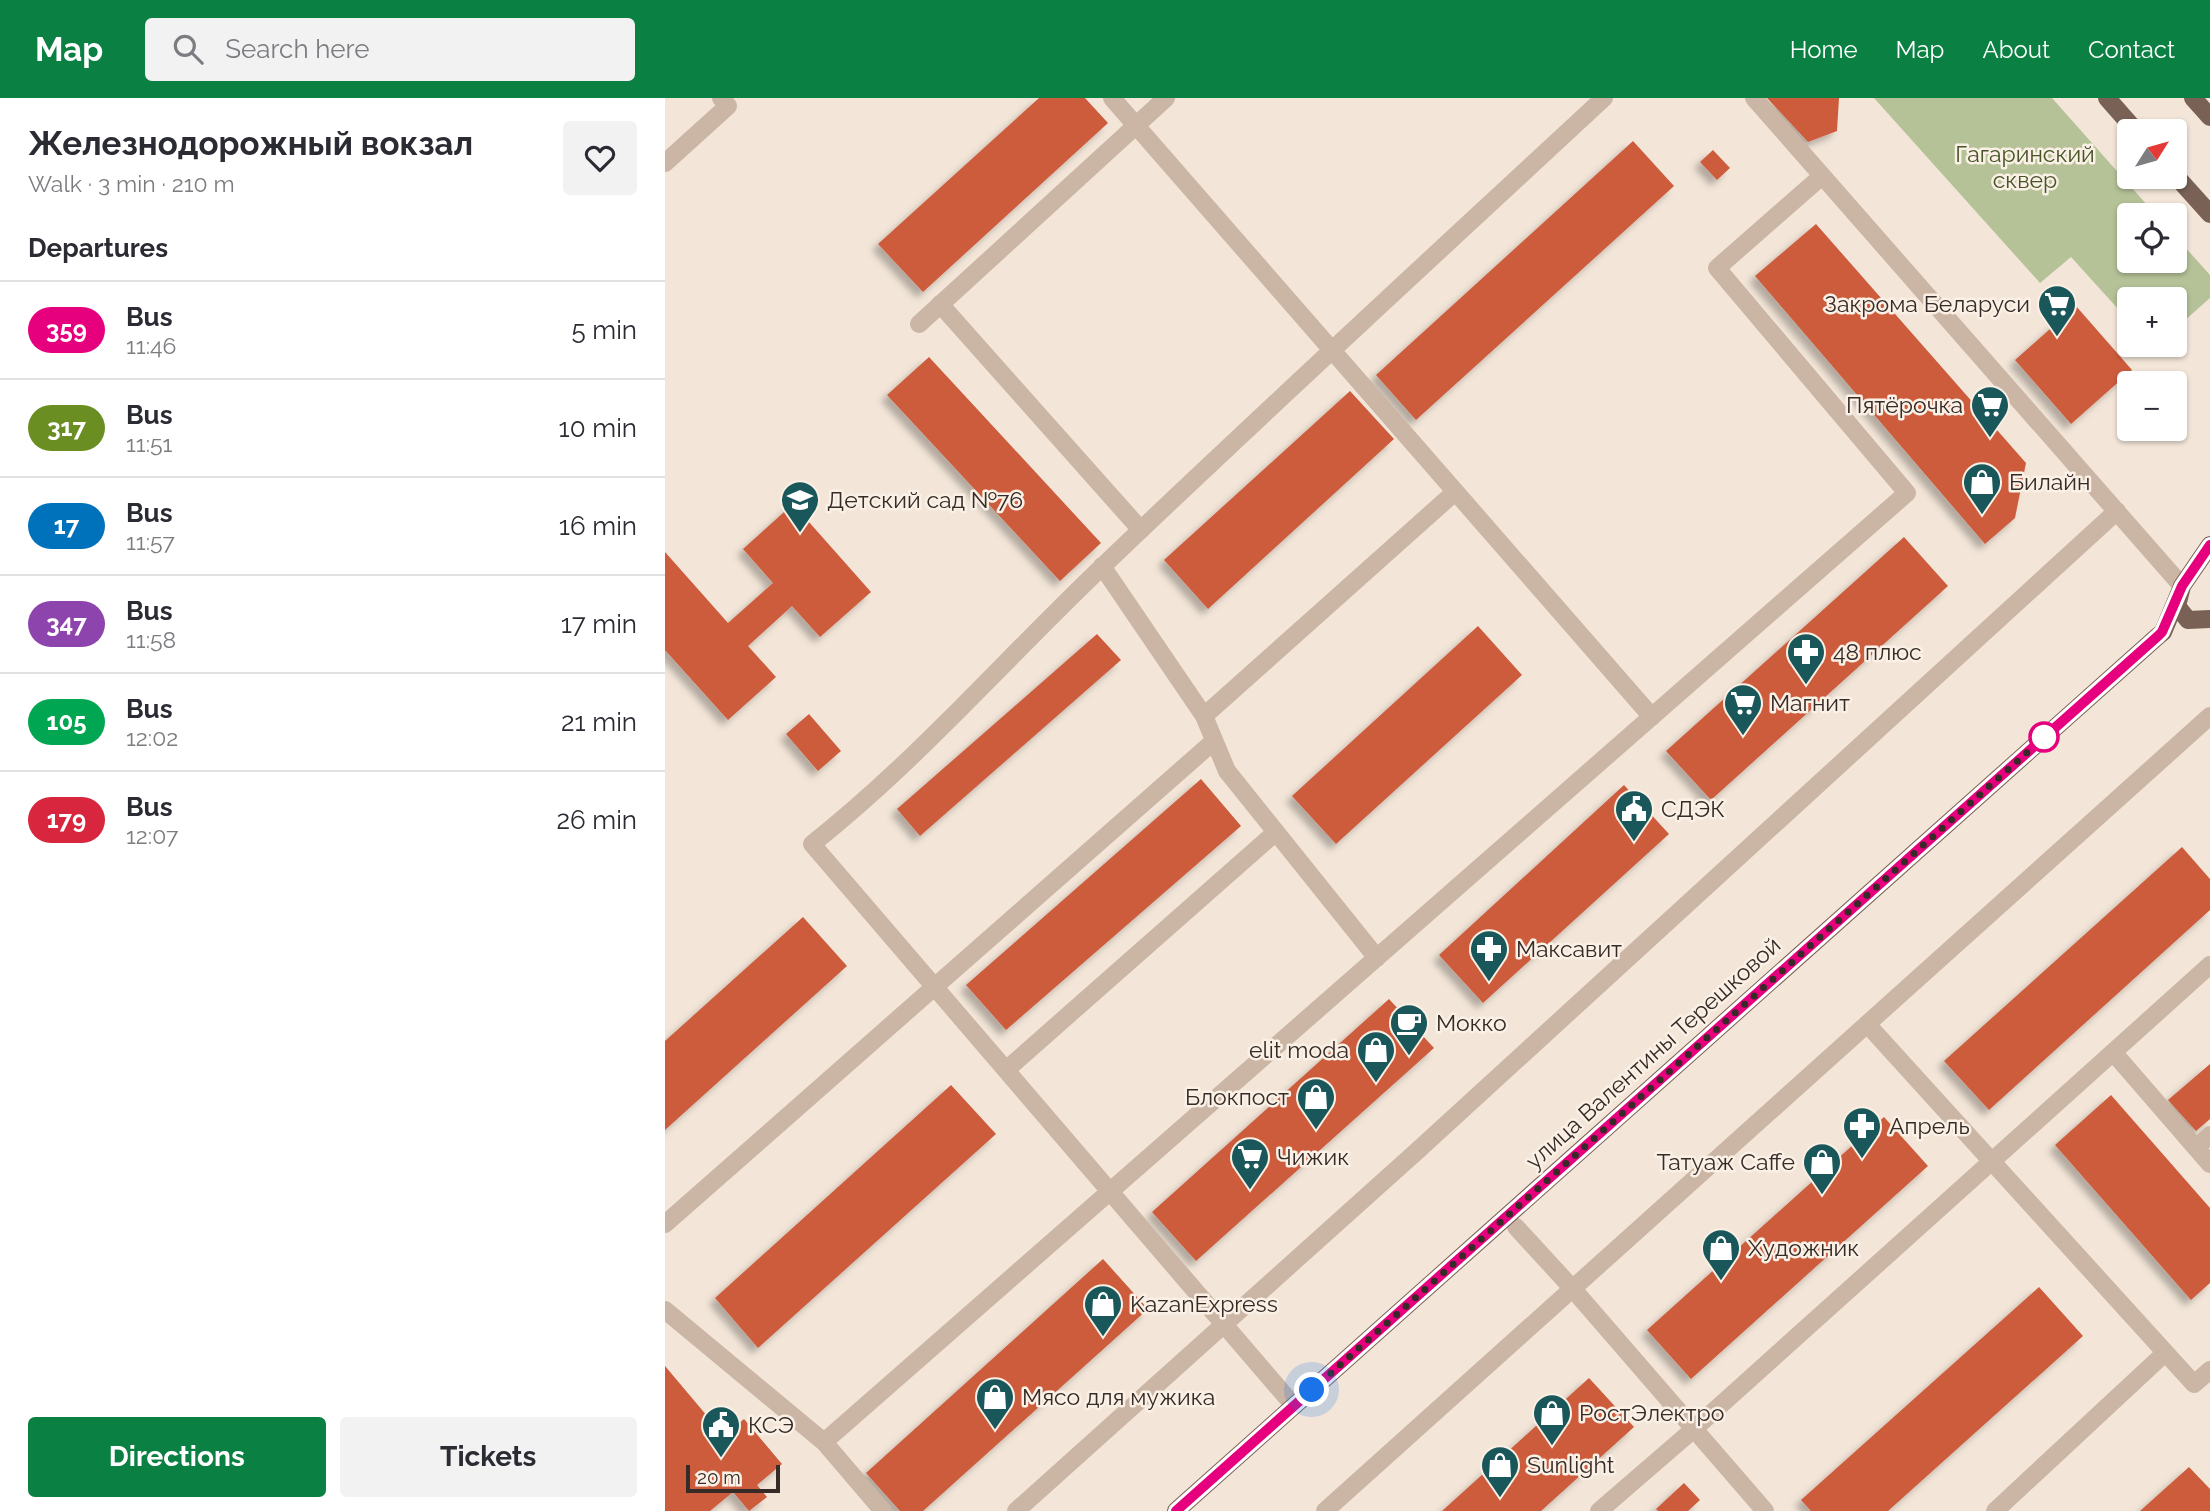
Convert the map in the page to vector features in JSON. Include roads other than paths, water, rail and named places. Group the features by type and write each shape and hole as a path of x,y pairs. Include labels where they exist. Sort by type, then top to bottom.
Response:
{"main road":[{"path":"2107,98 2125,119"},
{"path":"2193,98 2210,117"},
{"path":"2187,188 2210,214"},
{"name":"улица Валентины Терешковой","path":"1177,1511 2162,632 2181,587 2210,545"},
{"path":"2181,587 2177,606 2188,620 2208,620"},
{"name":"улица Валентины Терешковой","path":"2162,632 2208,620"}],"lane":[{"path":"665,163 728,106 721,98"},
{"path":"1112,98 1652,717"},
{"path":"919,324 1166,98"},
{"path":"1294,1406 812,844 848,815 952,717 1102,566 1604,98"},
{"path":"1753,98 2181,587"},
{"path":"824,1442 1907,493 1717,268 1822,176"},
{"path":"940,304 1141,530"},
{"path":"1204,716 1455,492"},
{"path":"1016,1511 2117,511"},
{"path":"1102,566 1204,716 1227,771 1377,958"},
{"path":"1325,1511 2210,716"},
{"path":"665,1224 1214,741"},
{"path":"1006,1070 1276,832"},
{"path":"1599,1511 1694,1429 2210,965"},
{"path":"1867,1024 2194,1384 2210,1370"},
{"path":"2113,1052 2210,1164"},
{"path":"2196,1148 2210,1135"},
{"path":"1516,1227 1765,1511"},
{"path":"665,1310 824,1442 883,1511"},
{"path":"1995,1511 2165,1353"}],"place":[{"name":"Закрома Беларуси","path":"2057,338"},
{"name":"Пятёрочка","path":"1990,439"},
{"name":"Билайн","path":"1982,516"},
{"name":"Детский сад №76","path":"800,534"},
{"name":"48 плюс","path":"1806,686"},
{"name":"Магнит","path":"1743,737"},
{"name":"СДЭК","path":"1634,843"},
{"name":"Максавит","path":"1489,983"},
{"name":"Мокко","path":"1409,1057"},
{"name":"elit moda","path":"1376,1084"},
{"name":"Блокпост","path":"1316,1131"},
{"name":"Апрель","path":"1862,1160"},
{"name":"Чижик","path":"1250,1191"},
{"name":"Татуаж Caffe","path":"1822,1196"},
{"name":"Художник","path":"1721,1282"},
{"name":"KazanExpress","path":"1103,1338"},
{"name":"Мясо для мужика","path":"995,1431"},
{"name":"РостЭлектро","path":"1552,1447"},
{"name":"КСЭ","path":"721,1459"},
{"name":"Sunlight","path":"1500,1499"}],"park label":[{"name":"Гагаринский сквер","path":"2025,167"}]}
